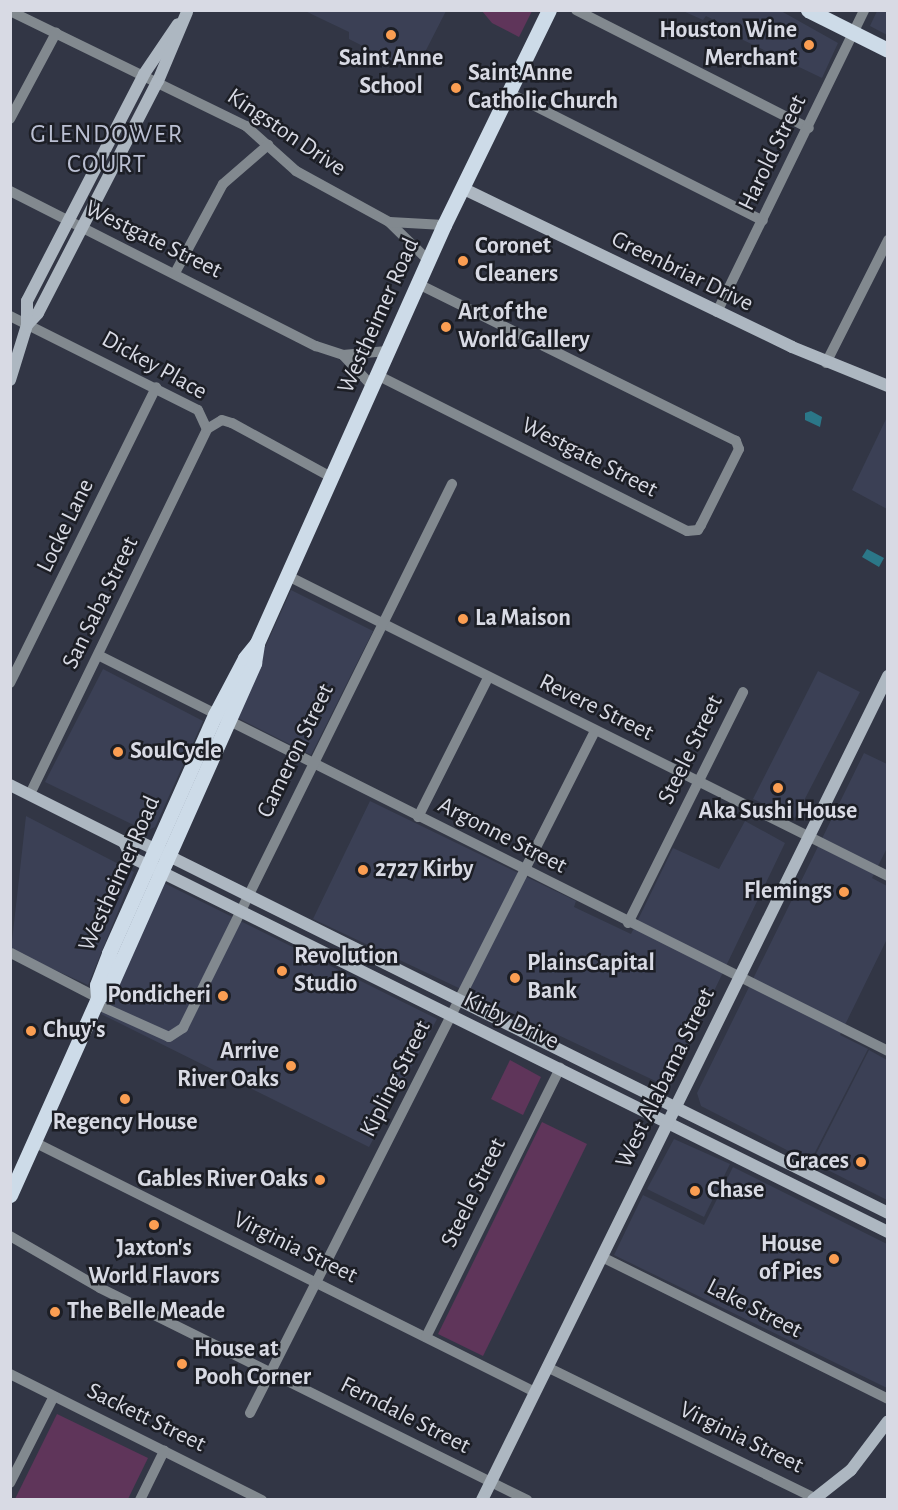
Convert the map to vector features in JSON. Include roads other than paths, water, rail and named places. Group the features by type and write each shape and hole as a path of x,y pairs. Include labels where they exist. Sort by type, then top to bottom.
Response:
{"main road":[{"name":"Westheimer Road","path":"10,1195 36,1143 97,1001 109,990 154,868 221,719 254,663 257,643 417,283 549,10"},
{"path":"808,10 888,50"}],"street":[{"path":"576,10 809,128"},
{"name":"Harold Street","path":"717,312 809,128 864,10"},
{"name":"Kingston Drive","path":"10,11 144,74 246,126 296,171 389,222 428,260"},
{"path":"10,380 27,325 27,301 144,74 187,11"},
{"path":"27,325 38,313 158,81 187,11"},
{"path":"10,119 56,33"},
{"path":"509,93 763,221"},
{"path":"175,273 223,184 268,145"},
{"name":"Greenbriar Drive","path":"462,188 826,363 888,386"},
{"name":"Westgate Street","path":"10,191 81,229 175,273 316,346 343,356 375,381 687,531 698,530 739,445 417,283"},
{"name":"Kingston Drive","path":"389,222 444,225"},
{"path":"826,363 888,240"},
{"name":"Dickey Place","path":"10,316 198,410 207,429 222,420 232,423 331,477"},
{"name":"Westgate Street","path":"343,356 387,351"},
{"name":"Locke Lane","path":"10,683 156,387"},
{"name":"San Saba Street","path":"30,794 100,656 207,429"},
{"name":"Cameron Street","path":"97,1001 152,1032 169,1037 177,1035 452,484"},
{"name":"Revere Street","path":"288,576 888,876"},
{"name":"Argonne Street","path":"100,656 524,871 888,1051"},
{"name":"West Alabama Street","path":"482,1500 807,836 888,676"},
{"path":"418,817 488,678"},
{"name":"Steele Street","path":"628,923 743,692"},
{"name":"Kipling Street","path":"250,1413 595,731"},
{"name":"Kirby Drive","path":"10,785 124,842 140,842 887,1211"},
{"name":"Kirby Drive","path":"124,842 131,857 883,1229"},
{"path":"11,953 97,1001"},
{"path":"560,1068 588,1065"},
{"name":"Steele Street","path":"426,1337 560,1068"},
{"name":"Virginia Street","path":"36,1143 535,1392"},
{"path":"790,1183 798,1169"},
{"path":"883,1229 887,1211"},
{"name":"Ferndale Street","path":"10,1236 90,1282 527,1500"},
{"name":"Lake Street","path":"602,1257 888,1399"},
{"name":"Virginia Street","path":"547,1367 815,1499"},
{"name":"Sackett Street","path":"10,1374 262,1500"},
{"path":"10,1482 54,1396"},
{"path":"815,1499 851,1470 888,1421"},
{"path":"140,1500 164,1451"}],"water":[{"path":"811,411 822,417 820,427 805,420 805,413"},
{"path":"867,549 884,558 879,567 862,557"}],"place":[{"name":"Saint Anne School","path":"391,35"},
{"name":"Houston Wine Merchant","path":"809,45"},
{"name":"Saint Anne Catholic Church","path":"456,88"},
{"name":"Coronet Cleaners","path":"463,261"},
{"name":"Art of the World Gallery","path":"446,327"},
{"name":"La Maison","path":"463,619"},
{"name":"SoulCycle","path":"118,752"},
{"name":"Aka Sushi House","path":"778,788"},
{"name":"2727 Kirby","path":"363,870"},
{"name":"Flemings","path":"844,892"},
{"name":"Revolution Studio","path":"282,971"},
{"name":"PlainsCapital Bank","path":"515,978"},
{"name":"Pondicheri","path":"223,996"},
{"name":"Chuy's","path":"31,1031"},
{"name":"Arrive River Oaks","path":"291,1066"},
{"name":"Regency House","path":"125,1099"},
{"name":"Graces","path":"861,1162"},
{"name":"Gables River Oaks","path":"320,1180"},
{"name":"Chase","path":"695,1191"},
{"name":"Jaxton's World Flavors","path":"154,1225"},
{"name":"House of Pies","path":"834,1259"},
{"name":"The Belle Meade","path":"55,1312"},
{"name":"House at Pooh Corner","path":"182,1364"}],"district":[{"name":"GLENDOWER COURT","path":"107,150"}]}
